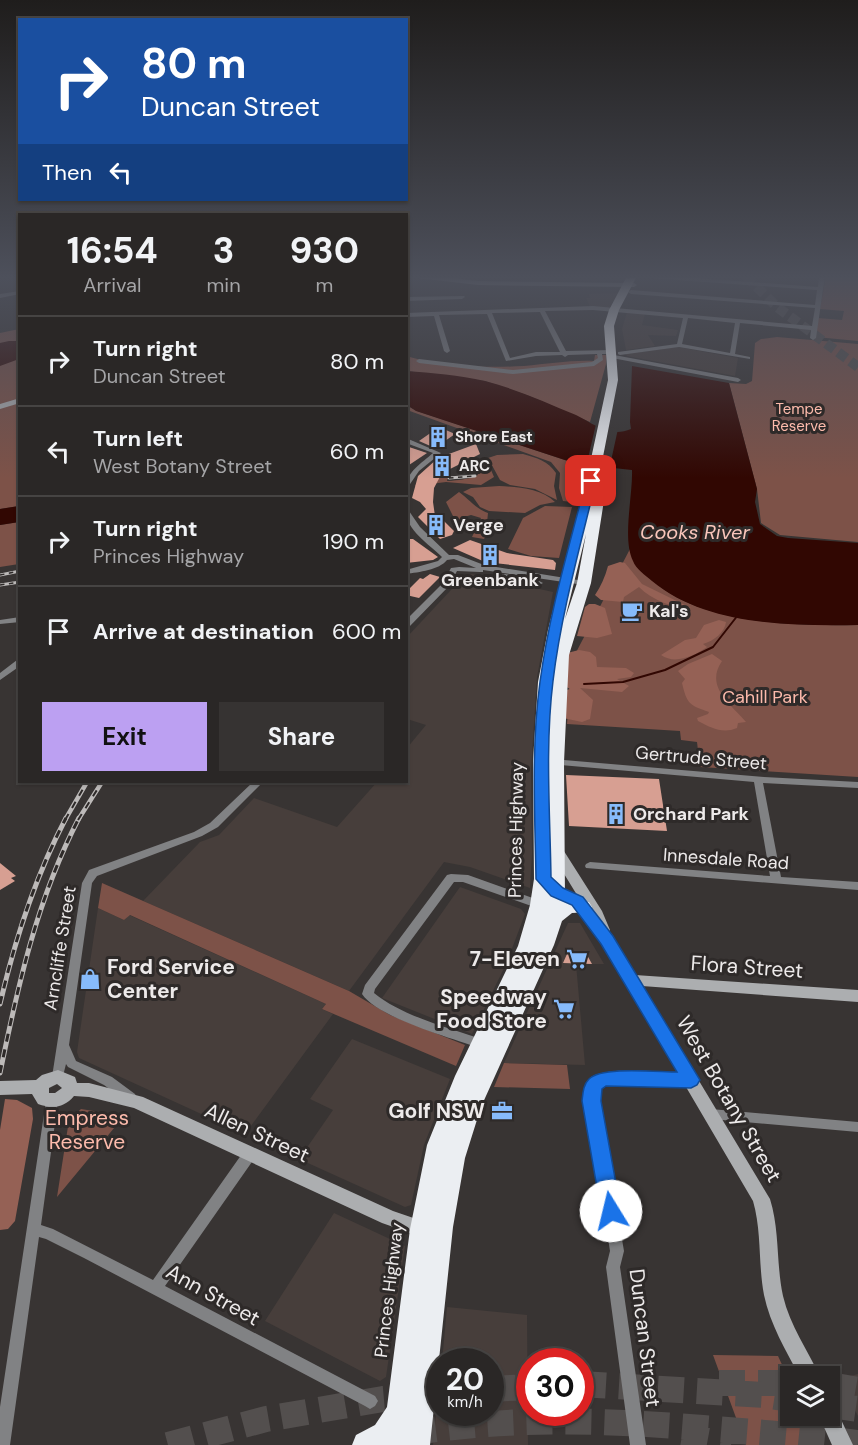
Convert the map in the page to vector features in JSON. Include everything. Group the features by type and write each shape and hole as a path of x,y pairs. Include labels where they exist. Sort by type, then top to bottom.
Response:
{"highway":[{"name":"Princes Highway","path":"548,898 557,851 549,762 561,655 583,586 617,355 617,343"},
{"name":"Princes Highway","path":"396,1445 422,1229 439,1145 452,1108 544,945 548,898 549,762 546,682 566,584 599,469"},
{"path":"548,898 568,906 582,907"},
{"name":"Princes Highway","path":"416,1445 447,1189 453,1158 489,1046"},
{"path":"366,1445 385,1435 392,1426 402,1392"}],"main road":[{"path":"0,407 18,401"},
{"path":"557,851 597,915 607,940"},
{"name":"West Botany Street","path":"582,907 607,940 632,980 765,1210 769,1224 774,1296 805,1366"},
{"name":"Flora Street","path":"632,980 858,996"},
{"path":"0,1088 40,1087 46,1081 64,1083 65,1096 52,1101 42,1097 40,1087"},
{"name":"Allen Street","path":"64,1083 137,1102 388,1217 422,1229"},
{"path":"834,1426 843,1445"}],"street":[{"path":"445,343 447,351"},
{"path":"501,343 508,360 536,354 599,353 738,381"},
{"path":"559,343 571,365"},
{"path":"732,355 734,343"},
{"path":"617,355 679,345 748,358"},
{"path":"419,361 513,372 562,369 571,365 594,364 601,359 599,353"},
{"path":"408,441 434,450 437,455 417,470 408,483"},
{"path":"408,516 417,529 448,558"},
{"path":"408,571 441,563 448,558 458,558 566,584"},
{"path":"408,623 446,585 457,570 465,567 465,561"},
{"path":"441,563 446,569 485,571 527,582 583,586"},
{"path":"0,622 18,619"},
{"path":"0,677 18,664"},
{"name":"Gertrude Street","path":"549,762 858,786"},
{"path":"758,780 776,879"},
{"name":"Arncliffe Street","path":"64,1083 64,1047 86,888 93,873 198,834 214,825 257,783"},
{"name":"Innesdale Road","path":"590,866 858,886"},
{"path":"489,1046 395,1011 373,999 369,994 369,988 451,878 460,876 548,898"},
{"path":"64,1047 72,1064 108,1081 137,1102"},
{"name":"Duncan Street","path":"638,1445 613,1267 617,1251 592,1101 592,1089 597,1082 606,1079 691,1080"},
{"path":"2,1445 52,1101"},
{"path":"711,1114 858,1126"},
{"path":"156,1287 249,1155"},
{"name":"Ann Street","path":"34,1230 48,1233 156,1287 288,1360 370,1401"}],"shaded area":[{"path":"625,343 653,343 655,346 626,350"},
{"path":"678,347 738,358 735,376 626,354"},
{"path":"620,562 625,563 642,584 691,608 677,607 663,602 650,596 639,587 624,597 623,602 601,600 595,595 608,566"},
{"path":"472,574 553,592 537,677 531,770 530,888 470,867 444,862 349,991 143,901 200,842 219,835 254,798 337,827 376,783 408,783 408,747 426,725 408,719 408,636 465,575"},
{"path":"589,604 605,608 612,634 597,638 577,636 585,607"},
{"path":"719,620 726,622 724,629 715,638 703,644 707,647 690,656 678,659 661,655 685,640 696,638 704,625"},
{"path":"579,650 590,652 596,657 597,667 626,668 634,673 631,677 617,679 629,686 622,692 580,688 593,700 590,719 582,722 563,718 563,691 570,689 563,685 567,653"},
{"path":"712,654 722,661 717,670 716,679 722,695 746,722 738,723 737,728 732,730 717,729 698,721 697,718 709,712 690,703 682,683 685,679 678,671"},
{"path":"460,887 521,909 525,914 507,962 472,1034 382,998"},
{"path":"98,908 124,920 129,915 326,1004 322,1009 333,1014 245,1134 79,1058 77,1052"},
{"path":"568,923 580,923 604,964 576,964 585,1065 504,1063"},
{"path":"352,1039 450,1079 424,1145 411,1205 405,1207 299,1159 333,1110 310,1099"},
{"path":"5,1099 17,1100 32,1108 33,1119 15,1221 8,1229 0,1230 0,1130"},
{"path":"334,1213 405,1246 386,1377 380,1381 265,1321"},
{"path":"447,1307 527,1315 527,1348 516,1348 516,1426 528,1426 528,1445 433,1445 435,1426 504,1426 504,1348 443,1348"},
{"path":"858,1374 858,1416 840,1381 840,1379"}],"green space":[{"path":"0,343 18,343 18,506 0,509"},
{"name":"Tempe Reserve","path":"755,343 858,344 858,542 780,535 761,523 757,489 729,383 746,384 752,381"},
{"path":"595,355 606,355 606,364 590,422 529,396 485,381 408,371 408,357 450,365 495,367 594,361"},
{"path":"408,406 577,464 585,464 572,502 563,501 559,488 560,473 551,462 408,410"},
{"path":"523,454 546,463 556,473 554,486 557,500 535,489 510,485 500,480 488,458 497,455"},
{"path":"486,458 494,477 481,485 446,482 415,486 422,475 450,472 447,481 462,480 478,475 477,472 457,471"},
{"path":"499,486 536,491 555,502 540,505 525,513 489,511 480,507 473,497 463,492 471,488"},
{"path":"459,492 488,513 487,523 491,525 484,539 472,537 481,518 471,515 464,517 462,519 465,520 459,526 452,519 454,518 446,502"},
{"path":"545,506 572,507 559,558 531,556 508,549 523,518"},
{"path":"18,522 18,564 0,567 0,525"},
{"name":"Cahill Park","path":"630,549 640,568 670,594 721,614 777,623 858,625 858,777 700,767 697,742 681,740 680,731 567,724 571,662"},
{"path":"102,883 349,991 390,1015 465,1045 456,1066 322,1009 326,1004 130,915 124,920 98,908"},
{"path":"504,1063 567,1065 570,1089 494,1087"},
{"name":"Empress Reserve","path":"81,1109 124,1116 57,1197 69,1120"},
{"path":"713,1355 778,1356 783,1366 780,1366 780,1426 812,1426 821,1445 746,1445"}],"water":[{"path":"0,343 18,343 18,359 0,366"},
{"name":"Cooks River","path":"632,366 729,383 757,489 755,502 760,524 777,536 858,543 858,625 806,625 750,620 698,607 674,596 638,569 630,552 628,529 632,470 577,464 416,411 408,406 408,371 446,374 497,384 531,396 609,431 631,429"},
{"path":"18,506 18,522 0,525 0,509"}],"pier":[{"path":"596,424 618,429 609,470 586,467"}],"building":[{"name":"Shore East","path":"439,427 455,434 435,448 419,441"},
{"path":"476,444 480,454 442,473 434,488 435,516 440,517 454,531 452,535 440,539 418,517 426,509 412,498 418,476 438,458"},
{"path":"409,447 427,453 408,466"},
{"path":"408,539 413,539 438,557 433,560 408,563"},
{"name":"Greenbank","path":"470,540 507,553 553,560 556,563 555,570 485,562 453,548"},
{"path":"430,574 440,577 419,598 408,595 408,590 420,578 423,579"},
{"name":"Orchard Park","path":"566,775 659,779 667,831 569,826"},
{"path":"0,863 16,876 11,878 15,881 0,890"},
{"name":"7-Eleven","path":"567,954 587,955 592,964 563,963"}],"waterway":[{"path":"584,684 623,682 665,670 713,647 738,615"}],"tunnel":[{"path":"826,343 858,367"},
{"path":"719,1383 780,1383"},
{"path":"594,1385 780,1397"},
{"path":"840,1387 858,1390"},
{"path":"504,1388 516,1388"},
{"path":"168,1445 266,1419 383,1399 426,1395"},
{"path":"840,1406 858,1409"},
{"path":"410,1433 483,1424 593,1422 742,1431 858,1443"},
{"path":"682,1436 731,1445"}],"railway":[{"path":"449,478 475,476"},
{"path":"0,575 18,571"},
{"path":"0,585 18,582"},
{"path":"65,820 86,783"},
{"path":"78,820 101,783"},
{"path":"0,1004 27,909 65,820"},
{"path":"0,1073 30,943 51,880 78,820"}],"place":[{"name":"Shore East","path":"438,437"},
{"name":"ARC","path":"442,466"},
{"name":"Verge","path":"436,525"},
{"name":"Greenbank","path":"490,555"},
{"name":"Kal's","path":"632,611"},
{"name":"Orchard Park","path":"616,814"},
{"name":"7-Eleven","path":"577,959"},
{"name":"Ford Service Center","path":"90,979"},
{"name":"Speedway Food Store","path":"564,1009"},
{"name":"Golf NSW","path":"502,1111"}],"route":[{"path":"591,481 563,594 546,682 542,761 544,879 557,892 578,901 588,918 607,940 691,1080 606,1079 593,1086 592,1101 611,1211"}]}
